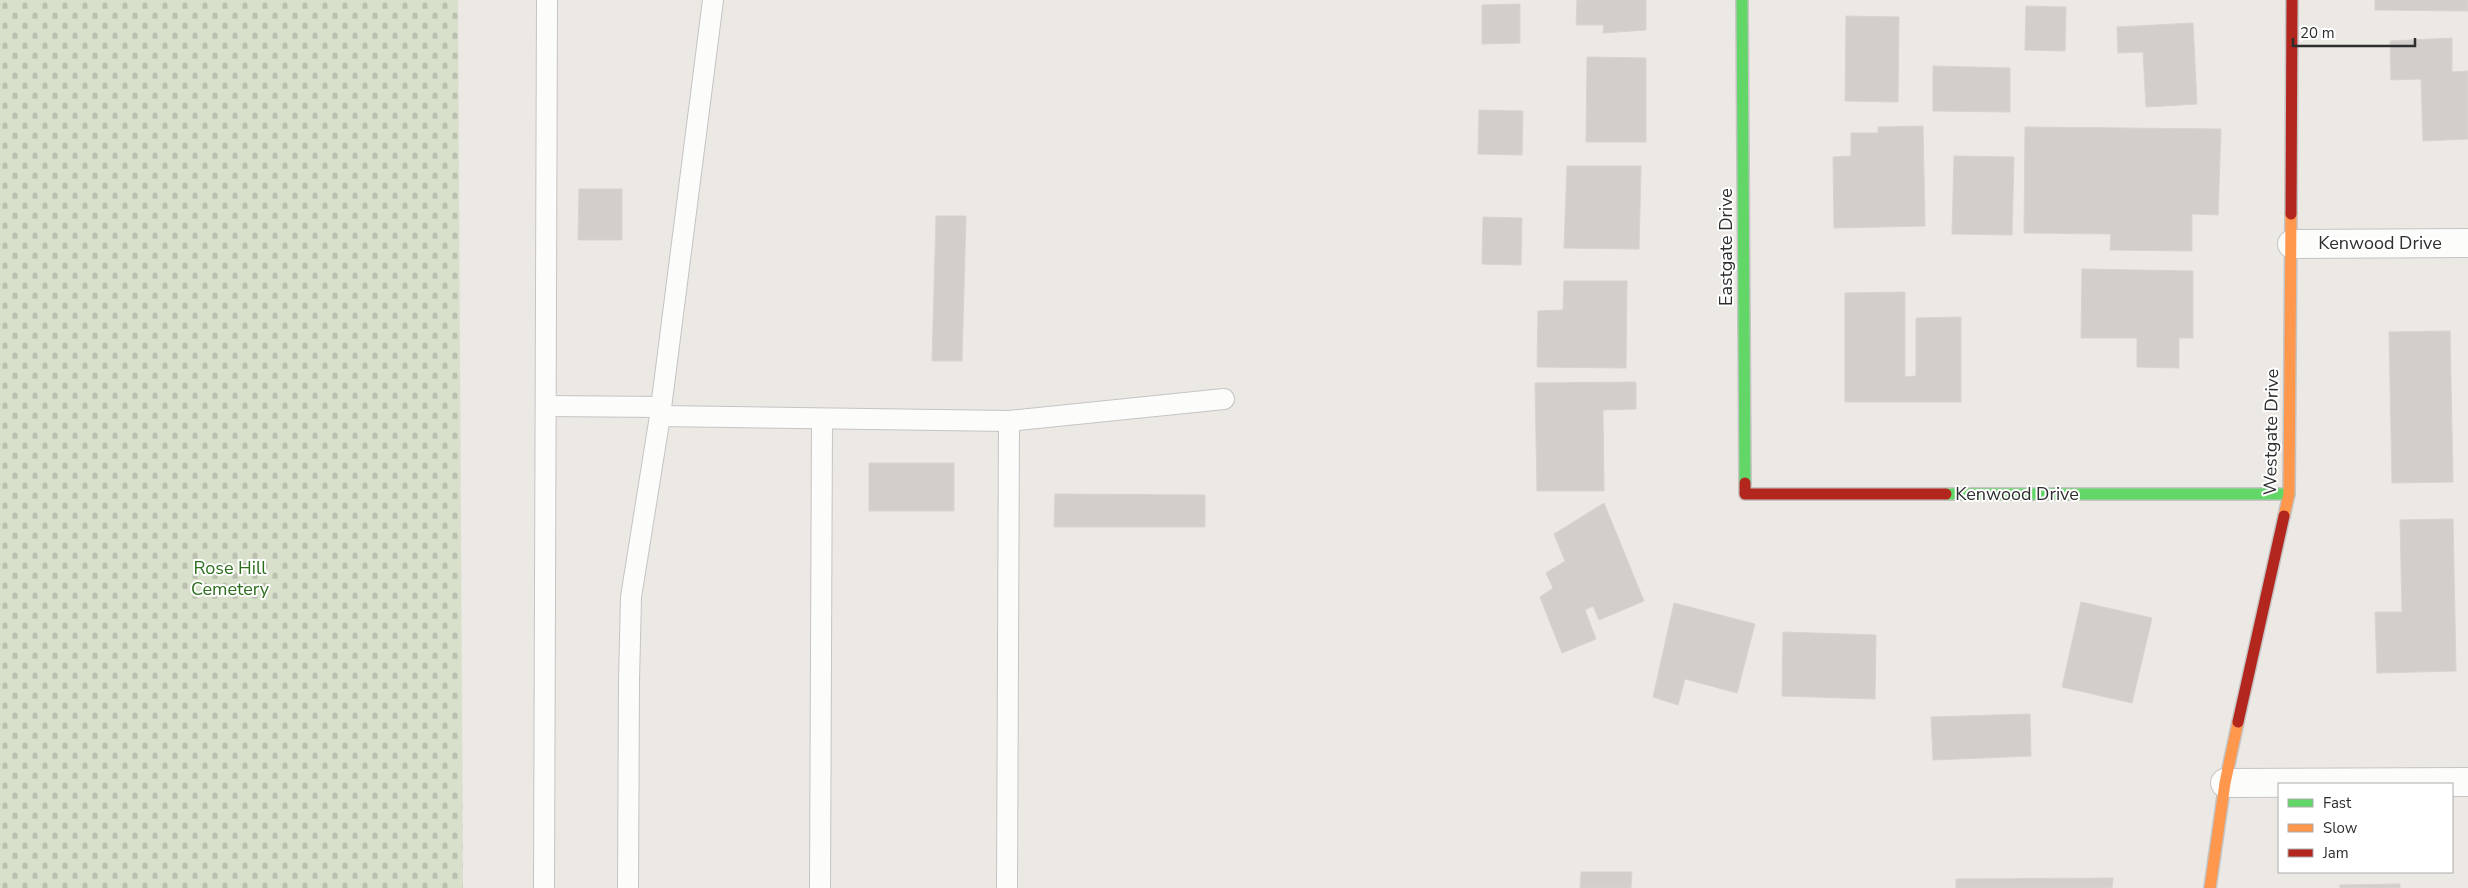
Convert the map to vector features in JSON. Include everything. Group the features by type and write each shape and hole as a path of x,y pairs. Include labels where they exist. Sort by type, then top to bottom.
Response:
{"street":[{"name":"Eastgate Drive","path":"1742,0 1745,494"},
{"name":"Westgate Drive","path":"2210,888 2226,783 2289,494 2292,0"},
{"name":"Kenwood Drive","path":"2292,244 2468,243"},
{"name":"Kenwood Drive","path":"1745,494 2289,494"},
{"path":"2226,783 2468,782"}],"lane":[{"path":"544,888 547,0"},
{"path":"628,888 628,681 631,597 661,412 713,0"},
{"path":"546,406 822,418 1009,421 1224,399"},
{"path":"820,888 822,418"},
{"path":"1007,888 1009,421"}],"green space":[{"name":"Rose Hill Cemetery","path":"0,0 458,0 463,888 0,888"}],"building":[{"path":"1577,0 1646,0 1646,30 1603,33 1604,25 1576,25"},
{"path":"2375,0 2468,0 2468,11 2375,10"},
{"path":"1520,4 1520,43 1482,44 1482,5"},
{"path":"2026,6 2066,7 2065,51 2025,50"},
{"path":"1846,16 1899,17 1898,102 1845,101"},
{"path":"2193,23 2197,104 2146,107 2143,52 2118,53 2117,27"},
{"path":"2452,38 2452,72 2468,71 2468,139 2423,141 2421,79 2391,80 2390,41"},
{"path":"1587,57 1646,58 1646,142 1586,142"},
{"path":"1933,66 2010,68 2010,112 1933,111"},
{"path":"1479,110 1523,111 1522,155 1478,154"},
{"path":"1923,126 1925,226 1834,228 1833,157 1851,156 1851,133 1878,133 1878,127"},
{"path":"2025,127 2221,129 2218,215 2192,214 2192,251 2110,250 2111,234 2024,233"},
{"path":"1954,156 2014,157 2012,235 1952,234"},
{"path":"1567,166 1641,166 1639,249 1564,248"},
{"path":"579,189 622,189 622,240 578,240"},
{"path":"936,216 966,216 962,361 932,361"},
{"path":"1483,217 1522,218 1521,265 1482,264"},
{"path":"2082,269 2193,271 2193,338 2179,338 2179,368 2137,367 2137,338 2081,338"},
{"path":"1564,281 1627,281 1626,368 1537,367 1538,311 1563,310"},
{"path":"1905,292 1905,377 1916,376 1916,318 1961,317 1961,402 1845,402 1845,293"},
{"path":"2450,331 2453,482 2392,483 2389,332"},
{"path":"1636,382 1636,409 1603,410 1604,491 1537,491 1535,383"},
{"path":"869,463 954,463 954,511 869,511"},
{"path":"1055,494 1205,495 1205,527 1054,527"},
{"path":"1604,503 1644,601 1599,620 1593,606 1585,610 1596,639 1562,653 1540,597 1553,588 1546,573 1565,561 1554,534"},
{"path":"2453,519 2456,671 2377,673 2375,612 2402,612 2400,520"},
{"path":"2081,602 2152,618 2132,703 2062,687"},
{"path":"1674,603 1755,624 1737,693 1685,679 1678,705 1653,697"},
{"path":"1783,632 1876,635 1875,699 1782,696"},
{"path":"2030,714 2031,756 1933,760 1931,717"},
{"path":"1581,872 1632,872 1631,888 1580,888"},
{"path":"2113,878 2112,888 1956,888 1956,879"},
{"path":"2400,884 2400,888 2340,888 2340,885"}],"traffic: fast":[{"path":"1742,0 1745,483"},
{"path":"1946,494 2289,494"}],"traffic: slow":[{"path":"2284,516 2289,494 2291,214"},
{"path":"2210,888 2225,783 2238,722"}],"traffic: jam":[{"path":"2291,214 2292,0"},
{"path":"1745,483 1745,494 1946,494"},
{"path":"2238,722 2284,516"}]}
